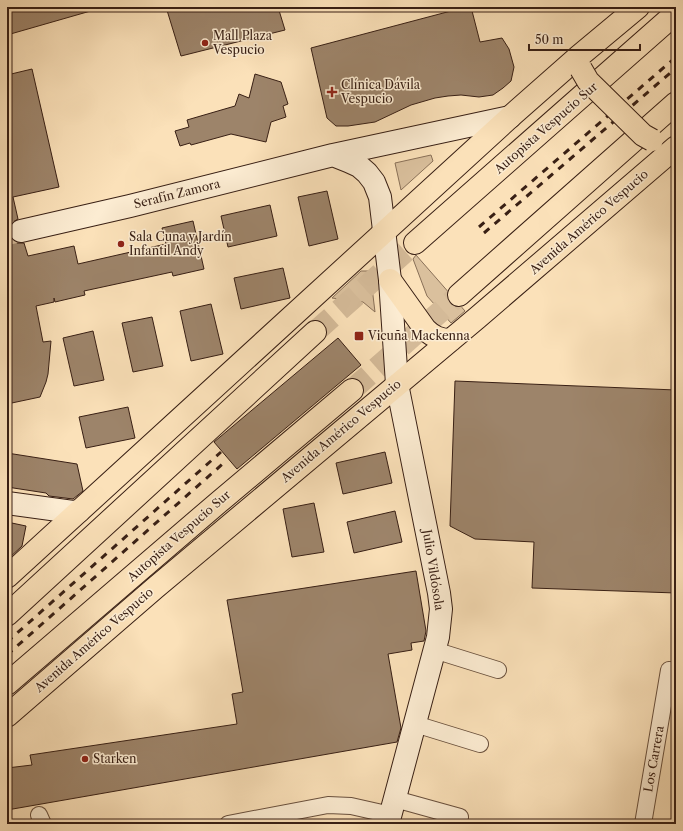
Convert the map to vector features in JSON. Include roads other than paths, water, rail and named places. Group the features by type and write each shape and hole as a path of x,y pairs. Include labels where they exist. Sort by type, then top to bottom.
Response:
{"main road":[{"path":"7,577 510,117 580,63 638,7"},
{"name":"Autopista Vespucio Sur","path":"415,243 676,13"},
{"path":"580,63 588,81 642,135 652,140 665,143 676,143"},
{"path":"459,295 676,103"},
{"name":"Avenida Américo Vespucio","path":"7,716 150,592 451,340 676,147"},
{"path":"390,280 430,334 438,338 451,340"},
{"path":"7,615 316,332"},
{"name":"Autopista Vespucio Sur","path":"7,684 201,517 352,390"}],"street":[{"name":"Serafín Zamora","path":"21,231 130,206 333,155 510,117"},
{"path":"333,155 360,166 374,182 380,196 390,280 398,384"},
{"name":"Julio Vildósola","path":"391,813 434,650 440,623 441,610 439,593 398,384"},
{"path":"7,503 67,511 79,511"},
{"path":"434,650 498,670"},
{"name":"Los Carrera","path":"643,824 669,670"},
{"path":"415,724 480,744"},
{"path":"228,824 328,806 351,806 391,813 460,817"}],"tunnel":[{"path":"7,234 21,231"},
{"path":"315,332 415,243"},
{"path":"352,390 459,295"}],"railway":[{"path":"672,45 676,42"},
{"path":"479,227 676,57"},
{"path":"484,233 676,68"},
{"path":"7,642 221,452"},
{"path":"7,655 227,460"}],"place":[{"name":"Mall Plaza Vespucio","path":"205,43"},
{"name":"Clínica Dávila Vespucio","path":"332,92"},
{"name":"Sala Cuna y Jardín Infantil Andy","path":"121,244"},
{"name":"Vicuña Mackenna","path":"359,336"},
{"name":"Starken","path":"85,759"}]}
